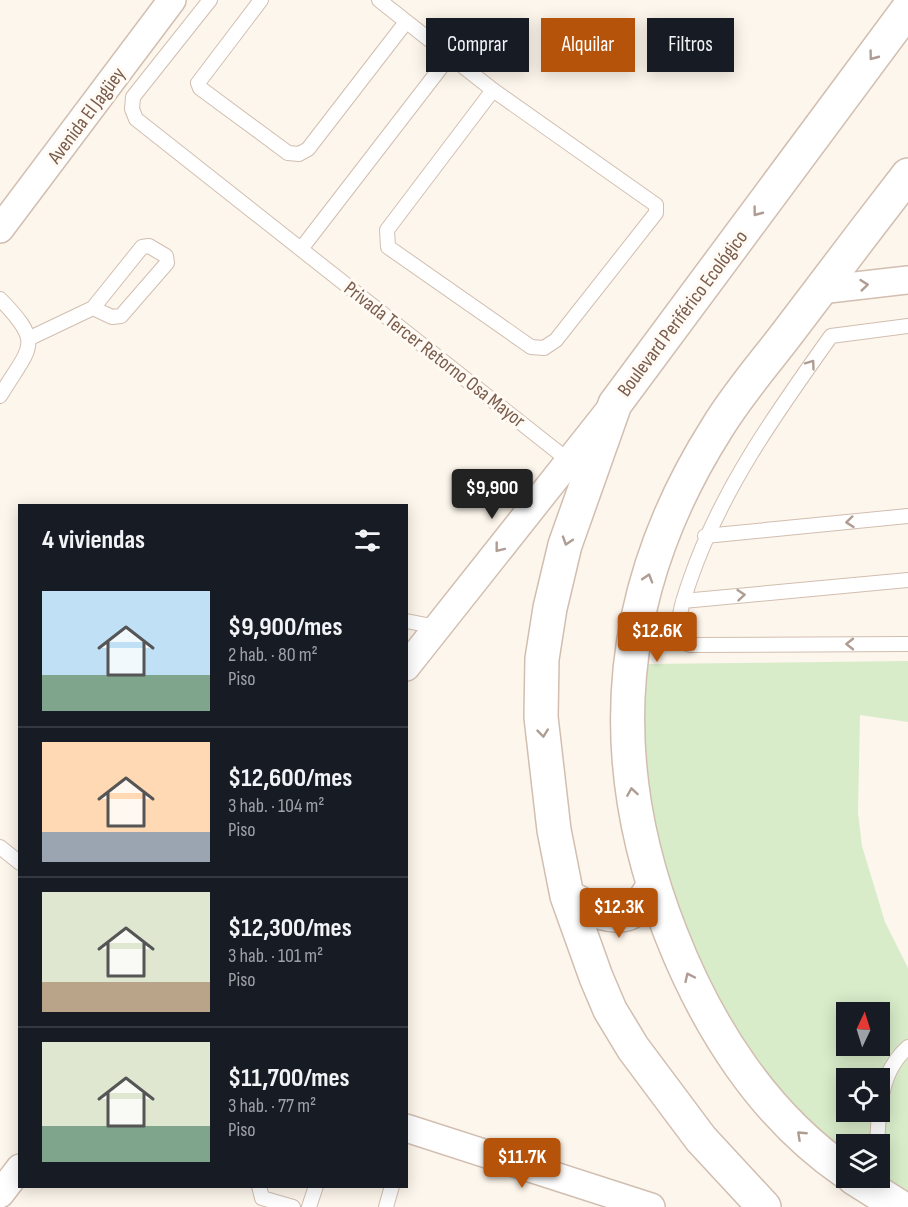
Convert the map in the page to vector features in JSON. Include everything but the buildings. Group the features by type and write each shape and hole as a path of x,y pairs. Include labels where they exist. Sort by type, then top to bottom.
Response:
{"street":[{"name":"Avenida El Jagüey","path":"0,229 172,0"},
{"name":"Boulevard Periférico Ecológico","path":"764,1207 701,1140 633,1048 610,1010 596,977 567,896 554,830 541,717 542,659 550,608 560,566 615,404 908,9"},
{"path":"836,1165 786,1120 744,1071 703,1010 652,888 634,809 627,758 627,709 638,610 657,546 685,483 717,426 908,174"},
{"path":"820,290 908,280"},
{"path":"408,664 568,460 615,404"},
{"path":"568,460 579,478 583,496"},
{"path":"567,896 592,910 624,914 638,908 652,888"},
{"path":"408,1132 608,1200 651,1207"}],"lane":[{"name":"Privada Tercer Retorno Osa Mayor","path":"210,0 132,97 132,108 136,119 568,460"},
{"path":"261,0 198,83 200,88 288,153 300,154 308,149 406,22"},
{"path":"380,0 426,38"},
{"path":"302,249 438,72"},
{"path":"469,72 656,205 657,209 556,340 544,348 531,347 388,247 386,238 387,230 493,90"},
{"path":"30,338 93,308 142,248 150,246 166,256 167,263 121,316 112,317 93,308"},
{"path":"0,299 23,323 30,338 27,351 0,396"},
{"path":"908,326 831,336 790,393 736,477 705,536 683,601 679,633 682,642 690,645 908,644"},
{"path":"705,536 908,516"},
{"path":"683,601 908,580"},
{"path":"408,621 437,627"},
{"path":"0,847 18,861"},
{"path":"890,1069 893,1062 908,1047"},
{"path":"260,1188 262,1198 293,1207"},
{"path":"309,1207 315,1188"},
{"path":"386,1207 391,1188"}],"green space":[{"path":"908,661 908,722 860,715 858,813 862,846 885,922 908,968 908,1204 890,1188 890,1134 836,1134 836,1147 780,1092 709,989 659,875 644,778 643,706 647,664"}]}
